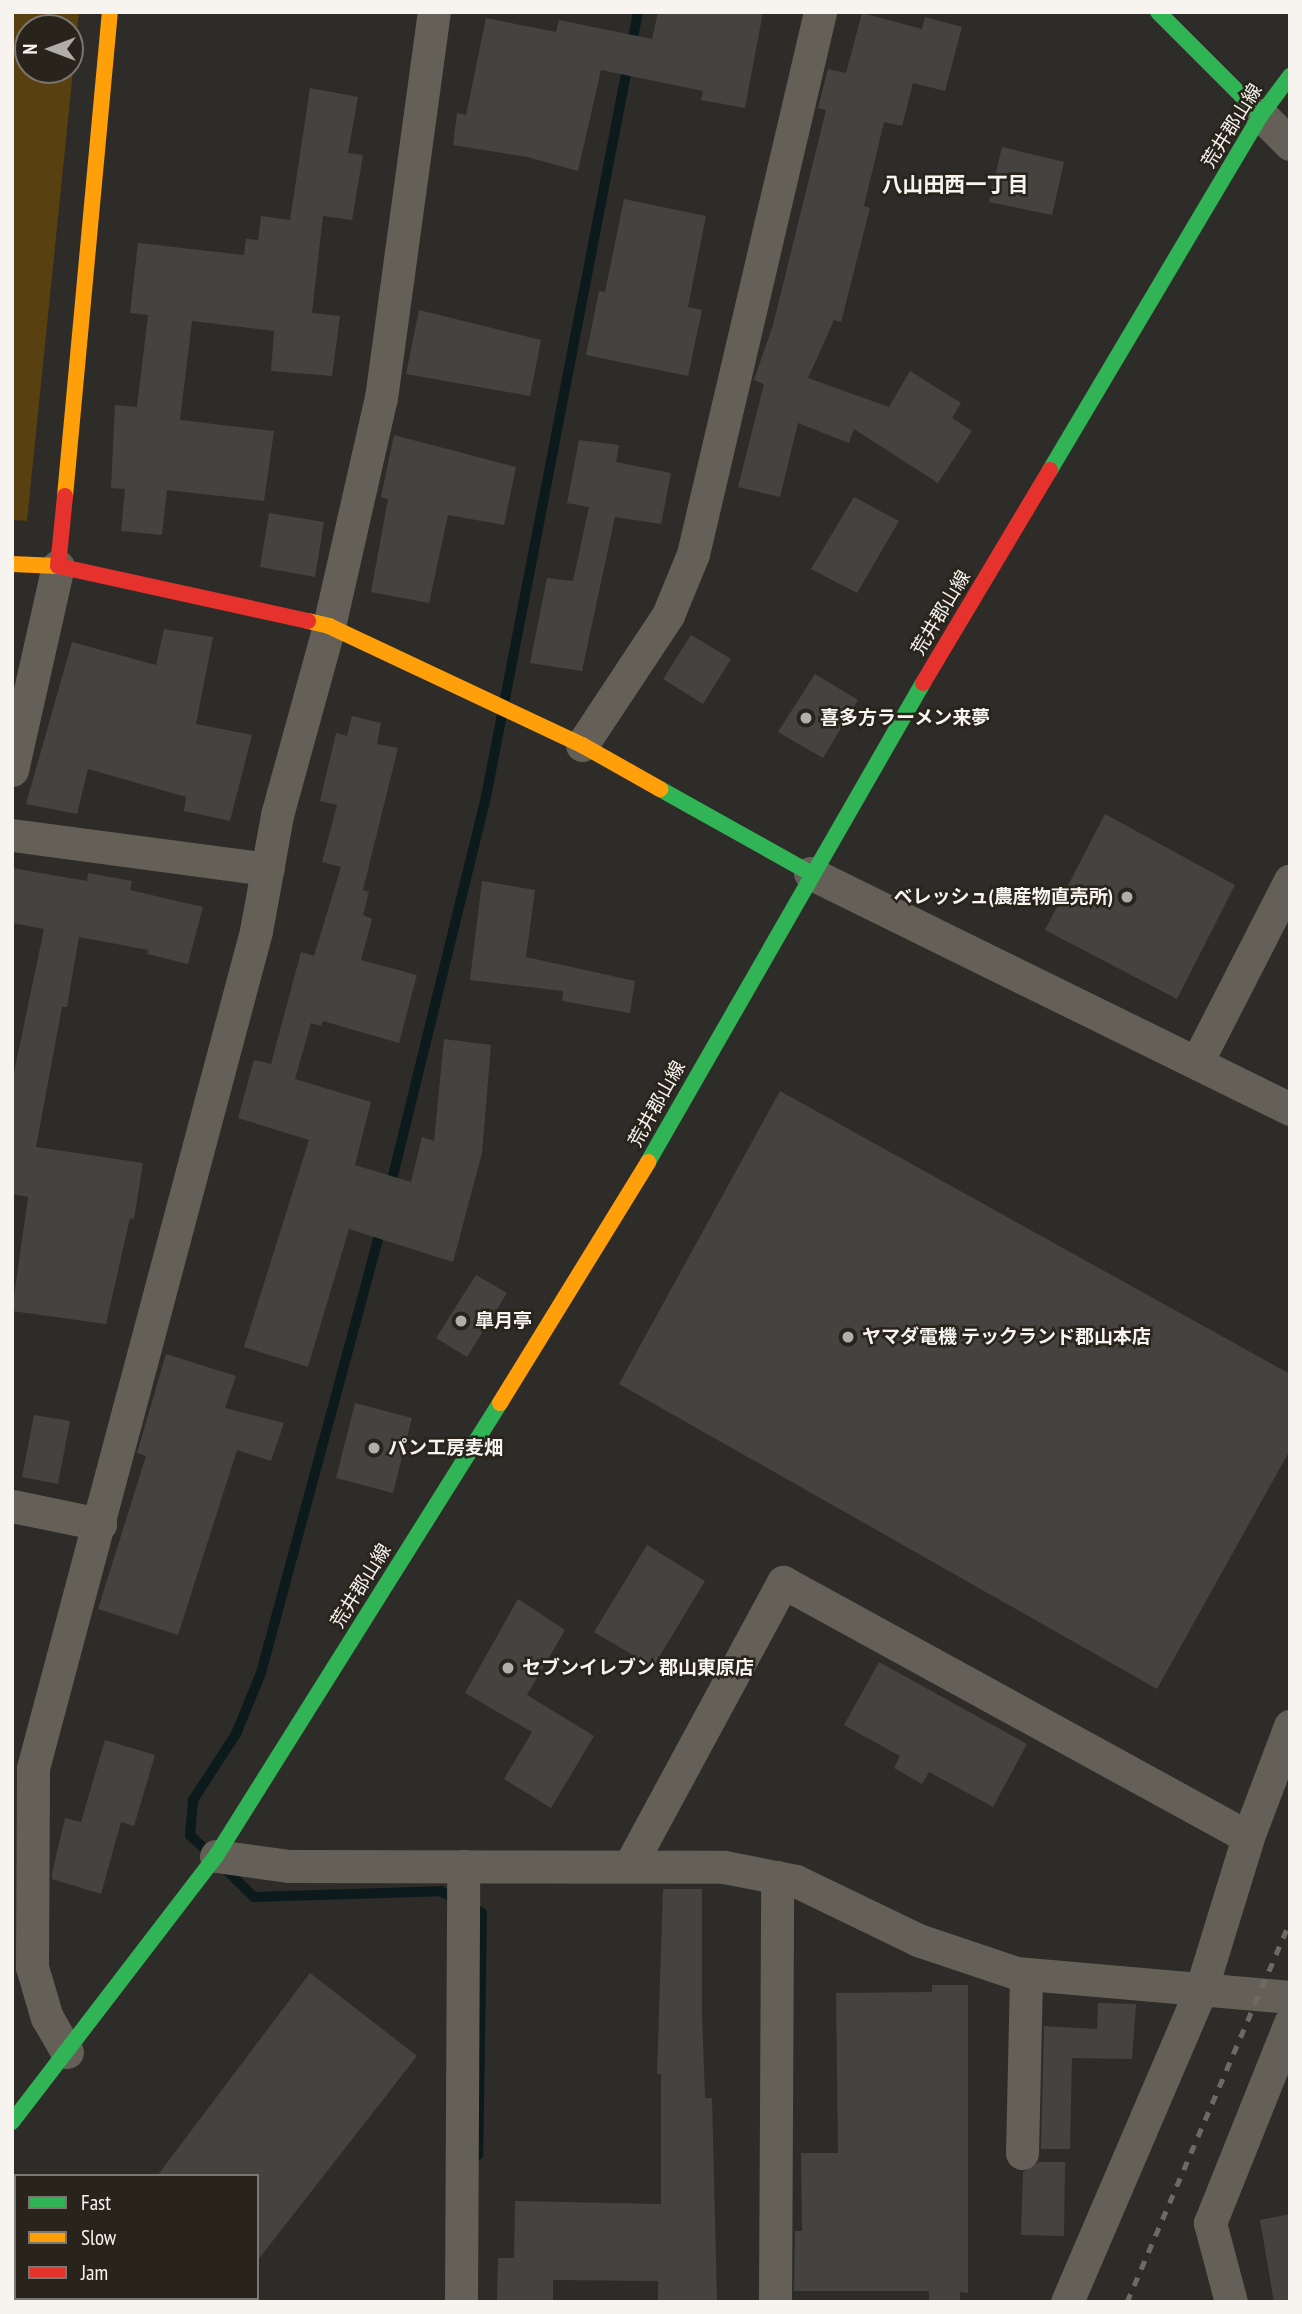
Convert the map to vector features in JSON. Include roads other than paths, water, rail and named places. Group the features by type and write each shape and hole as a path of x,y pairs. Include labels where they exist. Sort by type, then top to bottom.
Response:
{"main road":[{"path":"58,566 110,12"},
{"path":"1158,12 1261,116"},
{"name":"荒井郡山線","path":"12,2122 216,1856 616,1219 810,873 1261,116 1290,76"},
{"path":"12,564 58,566 329,626 582,745 810,873"}],"street":[{"path":"67,2052 47,2018 32,1967 23,1766 100,1524 256,931 302,714 329,626 381,398 435,12"},
{"path":"582,745 668,615 687,573 728,420 820,12"},
{"path":"1261,116 1290,144"},
{"path":"12,770 58,566"},
{"path":"12,835 268,869"},
{"path":"810,873 1290,1109"},
{"path":"1197,1062 1290,880"},
{"path":"12,1506 100,1524"},
{"path":"630,1865 783,1582 1248,1837"},
{"path":"1067,2302 1201,1990 1248,1837 1290,1726"},
{"path":"216,1856 289,1866 724,1867 796,1881 918,1940 1026,1974 1290,1997"},
{"path":"461,2302 463,1866"},
{"path":"775,2302 777,1877"},
{"path":"1022,2153 1026,1974"},
{"path":"1231,2302 1210,2223 1290,2023"}],"waterway":[{"path":"390,1188 485,802 638,12"},
{"path":"209,1853 190,1835 193,1800 236,1734 261,1673 382,1224"},
{"path":"223,1867 254,1897 440,1891 482,1913 478,2155"}],"railway":[{"path":"1127,2302 1290,1921"}],"place":[{"name":"喜多方ラーメン来夢","path":"806,718"},
{"name":"ベレッシュ(農産物直売所)","path":"1127,897"},
{"name":"皐月亭","path":"461,1321"},
{"name":"ヤマダ電機 テックランド郡山本店","path":"848,1337"},
{"name":"パン工房麦畑","path":"374,1448"},
{"name":"セブンイレブン 郡山東原店","path":"508,1668"}],"district":[{"name":"八山田西一丁目","path":"955,185"}]}
